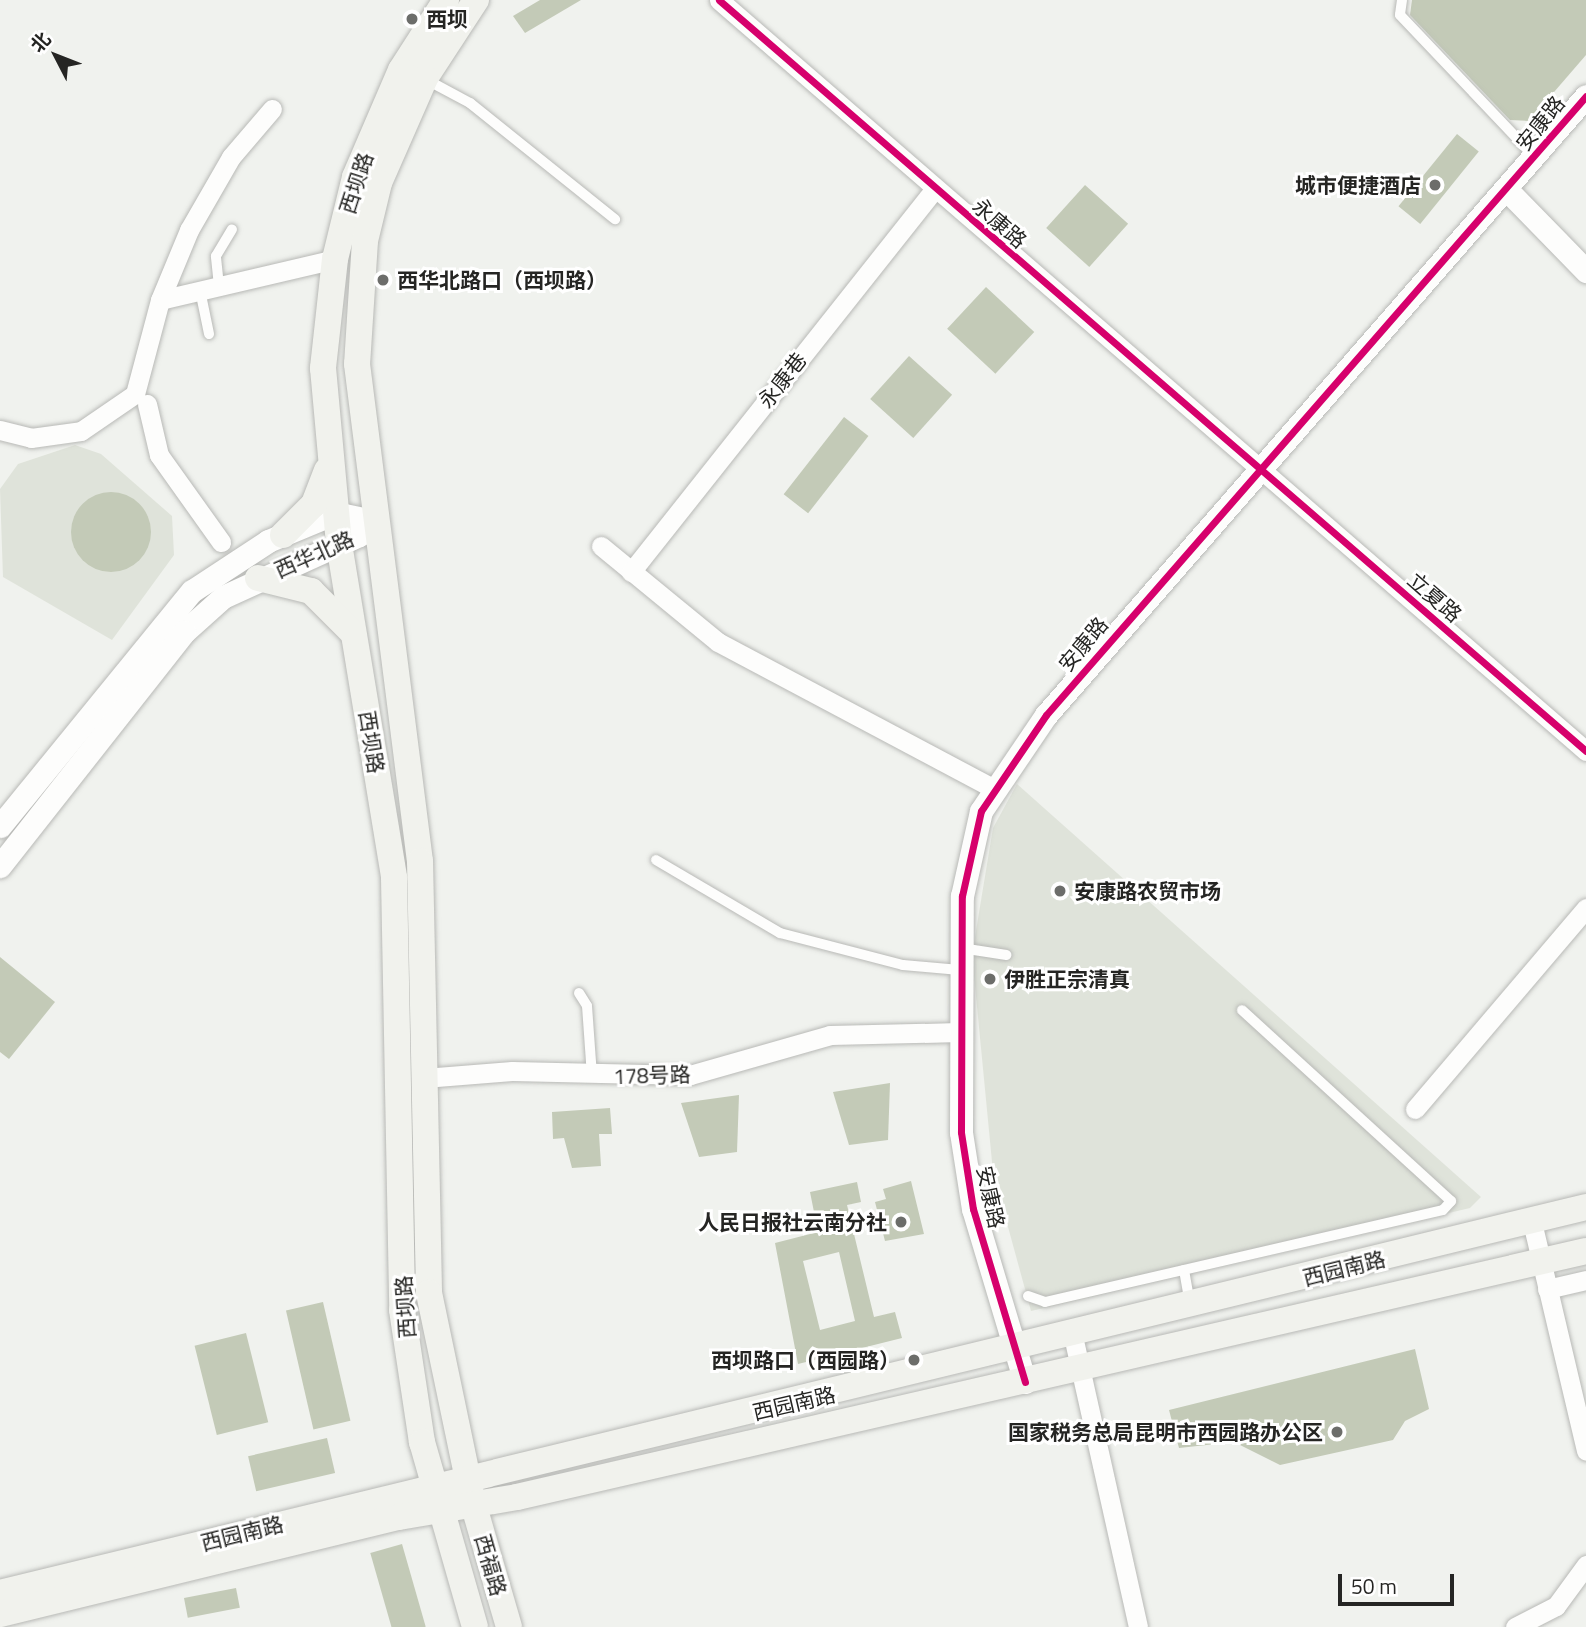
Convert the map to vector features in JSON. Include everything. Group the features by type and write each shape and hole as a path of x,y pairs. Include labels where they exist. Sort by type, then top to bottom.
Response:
{"main road":[{"name":"西坝路","path":"435,1498 402,1310 394,878 339,544 328,451 323,368 335,259 379,116 446,0"},
{"name":"西坝路","path":"471,1492 429,1293 420,861 374,521 357,307 379,183 425,78 476,0"},
{"path":"282,535 314,504 328,451"},
{"path":"258,578 310,591 355,637"},
{"name":"西园南路","path":"471,1492 1017,1350 1586,1208"},
{"name":"西园南路","path":"0,1593 435,1498 1025,1382 1586,1251"},
{"name":"西福路","path":"471,1492 509,1627"},
{"name":"西园南路","path":"0,1614 435,1498"},
{"name":"西福路","path":"435,1498 475,1627"}],"street":[{"name":"永康路","path":"719,0 1261,469"},
{"name":"安康路","path":"1025,1382 973,1209 961,1132 960,959 967,857 994,789 1046,715 1507,191 1586,96"},
{"path":"0,430 31,438 81,431 135,394 160,300 189,230 225,167 272,108"},
{"name":"永康巷","path":"631,572 935,189"},
{"path":"1507,191 1586,271"},
{"path":"160,300 335,259"},
{"path":"147,404 159,455 221,542"},
{"name":"立夏路","path":"1261,469 1586,751"},
{"name":"西华北路","path":"0,826 192,591 282,535 335,513 374,521"},
{"name":"西华北路","path":"0,866 184,632 223,597 258,578 339,544 374,521"},
{"path":"600,546 730,649 994,789"},
{"path":"1415,1109 1586,908"},
{"name":"178号路","path":"424,1078 512,1071 592,1076 690,1075 830,1035 959,1032"},
{"path":"1532,1222 1548,1289 1579,1386 1586,1451"},
{"path":"1548,1289 1586,1280"},
{"path":"1073,1336 1138,1627"},
{"path":"1515,1627 1556,1606 1586,1565"}],"lane":[{"path":"1402,0 1400,15 1535,157"},
{"path":"425,78 470,103 615,219"},
{"path":"219,286 216,256 232,229"},
{"path":"200,290 209,334"},
{"path":"656,860 780,933 903,965 1006,955"},
{"path":"579,993 587,1006 592,1076"},
{"path":"1028,1296 1045,1302 1443,1210 1451,1201 1242,1010"},
{"path":"1184,1270 1191,1307"}],"shaded area":[{"path":"75,445 101,454 172,516 174,555 112,640 3,577 0,489 18,464"},
{"path":"1017,784 1481,1197 1470,1208 1031,1311 993,1172 972,955 993,828"}],"building":[{"path":"540,0 581,0 525,33 513,16"},
{"path":"1412,0 1586,0 1586,55 1529,121 1510,120 1410,15"},
{"path":"1457,134 1479,152 1420,224 1398,206"},
{"path":"1085,185 1128,224 1089,267 1046,228"},
{"path":"986,287 1034,332 995,374 947,329"},
{"path":"909,356 952,395 913,438 870,399"},
{"path":"844,417 868,436 808,513 784,494"},
{"path":"111,492 126,495 139,504 148,517 151,532 148,547 139,560 126,569 111,572 96,569 83,560 74,547 71,532 74,517 83,504 96,495"},
{"path":"0,957 55,1002 9,1059 0,1052"},
{"path":"890,1083 888,1140 849,1145 833,1092"},
{"path":"739,1095 737,1152 699,1157 681,1103"},
{"path":"610,1108 612,1134 599,1134 601,1166 572,1168 564,1138 553,1139 552,1112"},
{"name":"人民日报社云南分社","path":"911,1181 924,1234 885,1241 875,1202 886,1199 883,1189"},
{"path":"857,1182 861,1202 847,1205 874,1317 895,1312 902,1338 798,1364 775,1243 818,1232 810,1192","holes":["839,1252 855,1321 820,1330 803,1261"]},
{"path":"323,1302 350,1421 313,1429 286,1311"},
{"path":"246,1333 268,1422 217,1435 195,1346"},
{"path":"1415,1349 1429,1409 1405,1421 1393,1440 1280,1465 1234,1442 1179,1448 1169,1410"},
{"path":"327,1438 335,1473 256,1491 248,1456"},
{"path":"402,1544 426,1627 391,1627 370,1553"},
{"path":"236,1588 240,1608 188,1618 184,1598"}],"cycle path":[{"path":"719,0 1586,751"},
{"path":"1025,1382 973,1209 961,1132 962,896 981,811 1046,715 1586,96"}],"place":[{"name":"西坝","path":"412,19"},
{"name":"城市便捷酒店","path":"1435,185"},
{"name":"西华北路口（西坝路）","path":"383,280"},
{"name":"安康路农贸市场","path":"1060,891"},
{"name":"伊胜正宗清真","path":"990,979"},
{"name":"人民日报社云南分社","path":"901,1222"},
{"name":"西坝路口（西园路）","path":"914,1360"},
{"name":"国家税务总局昆明市西园路办公区","path":"1337,1432"}]}
